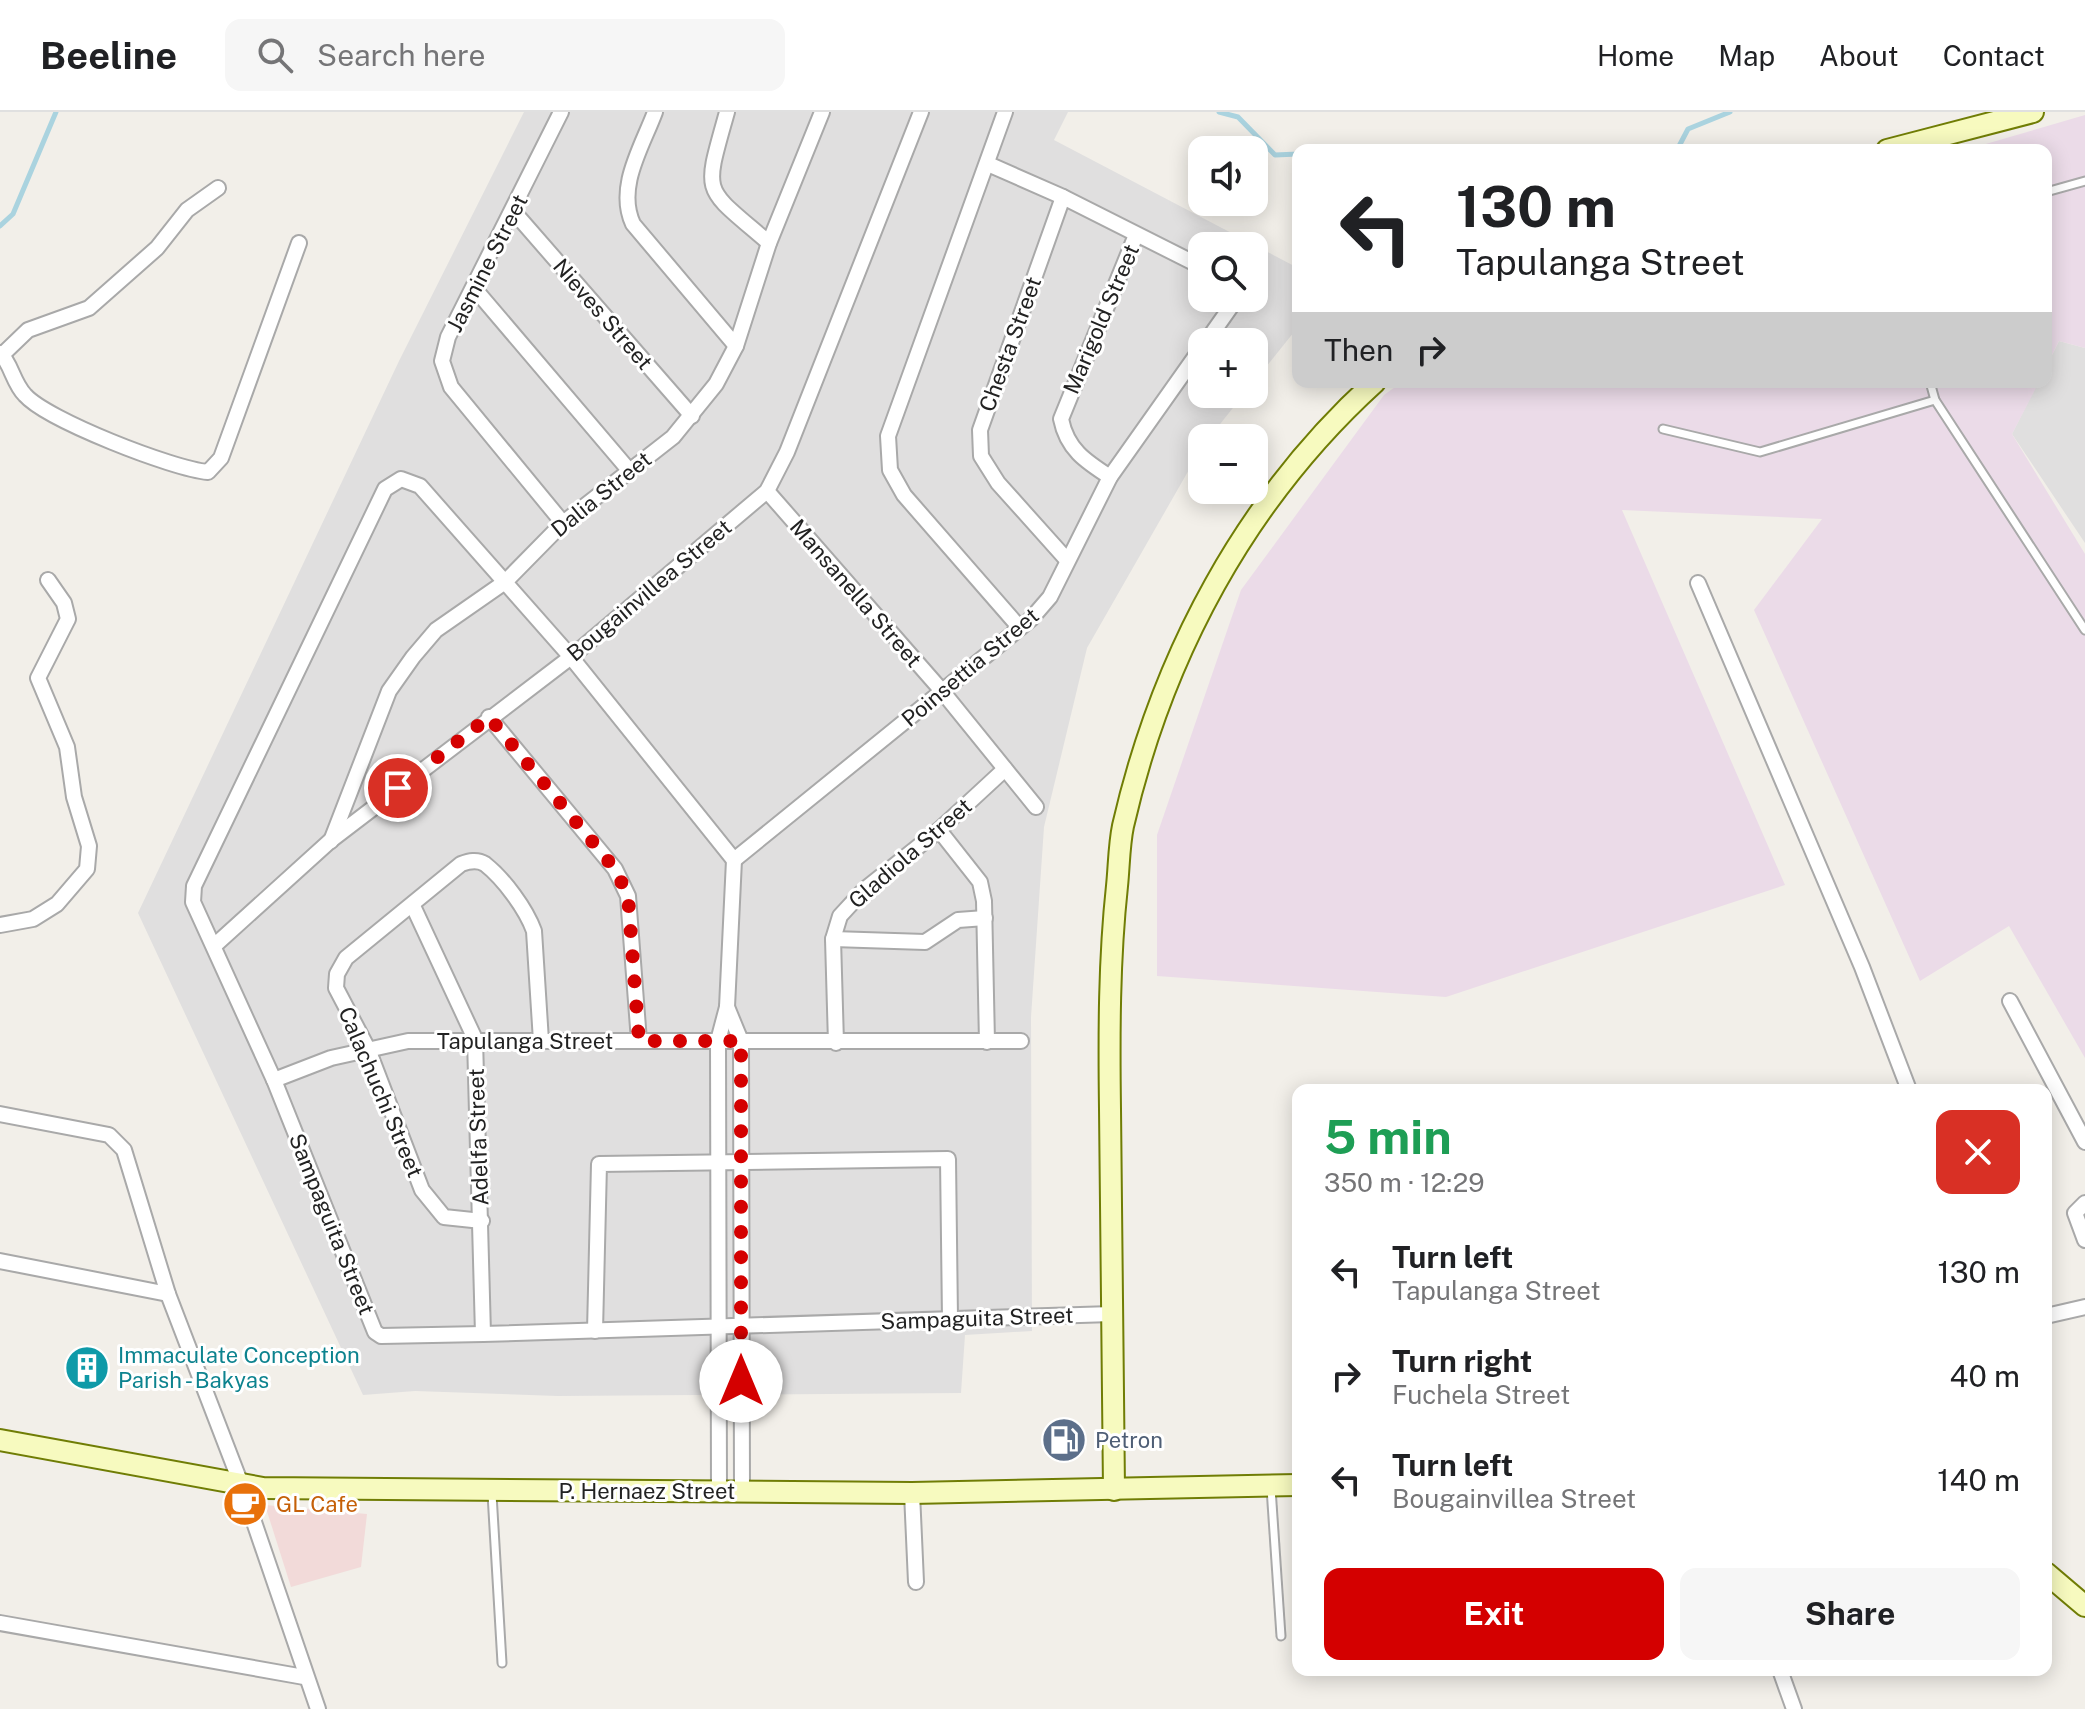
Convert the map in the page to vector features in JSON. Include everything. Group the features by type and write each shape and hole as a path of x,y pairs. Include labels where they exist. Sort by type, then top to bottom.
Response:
{"main road":[{"path":"1910,144 2033,112"},
{"path":"1114,1490 1111,941 1122,829 1159,701 1211,589 1252,519 1303,454 1369,388"},
{"name":"P. Hernaez Street","path":"0,1440 263,1488 912,1493 1292,1485"},
{"path":"2052,1578 2085,1606"}],"street":[{"name":"Jasmine Street","path":"561,112 514,212 448,337 442,361 451,387 563,523"},
{"path":"655,112 626,189 625,208 633,224 736,346"},
{"path":"727,112 709,177 712,190 769,243"},
{"name":"Dalia Street","path":"330,841 389,691 436,630 505,582 563,523 628,469 673,437 716,384 736,346 769,243 822,112"},
{"name":"Bougainvillea Street","path":"214,946 330,841 571,657 767,491 787,452 921,112"},
{"path":"1005,112 888,436 890,470 904,495 1020,628"},
{"path":"988,164 1063,197 1188,260"},
{"path":"218,188 187,210 157,248 89,308 28,330 1,353 14,380 38,407 145,454 208,472 221,458 299,243"},
{"name":"Chesta Street","path":"1063,197 980,430 981,456 998,483 1067,560"},
{"name":"Nieves Street","path":"514,212 692,416"},
{"name":"Marigold Street","path":"1110,477 1083,460 1065,439 1061,419 1136,235"},
{"path":"474,288 628,469"},
{"name":"Poinsettia Street","path":"734,860 1020,628 1050,597 1110,477 1188,367"},
{"name":"Sampaguita Street","path":"505,582 420,486 401,479 385,489 194,886 193,902 274,1080 375,1332 381,1336 483,1334 1112,1314"},
{"name":"Mansanella Street","path":"767,491 942,691 1036,807"},
{"path":"0,925 33,919 57,904 87,869 89,846 74,797 67,747 38,678 68,619 64,603 48,580"},
{"path":"505,582 571,657 734,860 727,1007 718,1041 719,1491"},
{"path":"1698,583 1862,967 1907,1084"},
{"path":"489,717 615,869 622,883 628,896 639,1041"},
{"name":"Gladiola Street","path":"836,1043 833,939 840,916 864,890 939,830 1005,769"},
{"path":"939,830 980,882 985,918 987,1042"},
{"name":"Calachuchi Street","path":"482,1221 444,1217 422,1190 368,1049 336,988 337,974 346,958 461,864 472,860 483,863 528,916 534,931 541,1041"},
{"name":"Adelfa Street","path":"413,906 475,1039 483,1334"},
{"path":"833,939 925,942 958,920 985,918"},
{"path":"2010,1001 2085,1142"},
{"path":"727,1007 741,1041 742,1491"},
{"name":"Tapulanga Street","path":"274,1080 368,1049 408,1041 1021,1041"},
{"path":"0,1114 109,1135 119,1142 168,1294 241,1484 304,1677 318,1709"},
{"path":"595,1331 599,1164 948,1159 950,1319"},
{"path":"2085,1203 2075,1213 2085,1240"},
{"path":"0,1261 168,1294"},
{"path":"2052,1315 2085,1307"},
{"path":"912,1493 916,1582"},
{"path":"0,1623 304,1677"},
{"path":"1782,1676 1794,1709"}],"lane":[{"path":"2052,190 2085,181"},
{"path":"1932,388 1935,400 2085,630"},
{"path":"1663,429 1760,452 1935,400"},
{"path":"1271,1486 1281,1636"},
{"path":"492,1491 502,1663"}],"shaded area":[{"path":"524,112 1068,112 1054,140 1188,210 1188,216 1199,216 1229,232 1188,232 1188,312 1268,312 1268,252 1292,265 1292,334 1268,364 1268,328 1188,328 1188,408 1233,408 1220,424 1188,424 1188,471 1087,648 1044,827 1031,1017 1032,1331 965,1335 961,1393 558,1396 415,1391 363,1395 138,913 399,361"},
{"path":"2085,115 2085,348 2059,341 2052,355 2052,144 1986,144"},
{"path":"2059,341 2085,348 2085,543 2012,434 2035,388 2052,388 2052,355"},
{"path":"1394,388 2036,388 2012,434 2085,554 2085,1058 2009,926 1920,981 1754,610 1822,519 1622,510 1785,885 1446,997 1157,976 1157,835 1241,590 1384,395"},
{"path":"265,1505 367,1514 361,1567 291,1587"}],"waterway":[{"path":"0,226 13,214 56,112"},
{"path":"1219,112 1238,117 1275,155 1292,154"},
{"path":"1680,144 1688,129 1730,112"}],"place":[{"name":"Immaculate Conception Parish - Bakyas","path":"87,1368"},
{"name":"Petron","path":"1064,1440"},
{"name":"GL Cafe","path":"245,1504"}],"route":[{"path":"398,788 489,717 615,869 622,883 628,896 639,1041 741,1041 741,1381"}]}
